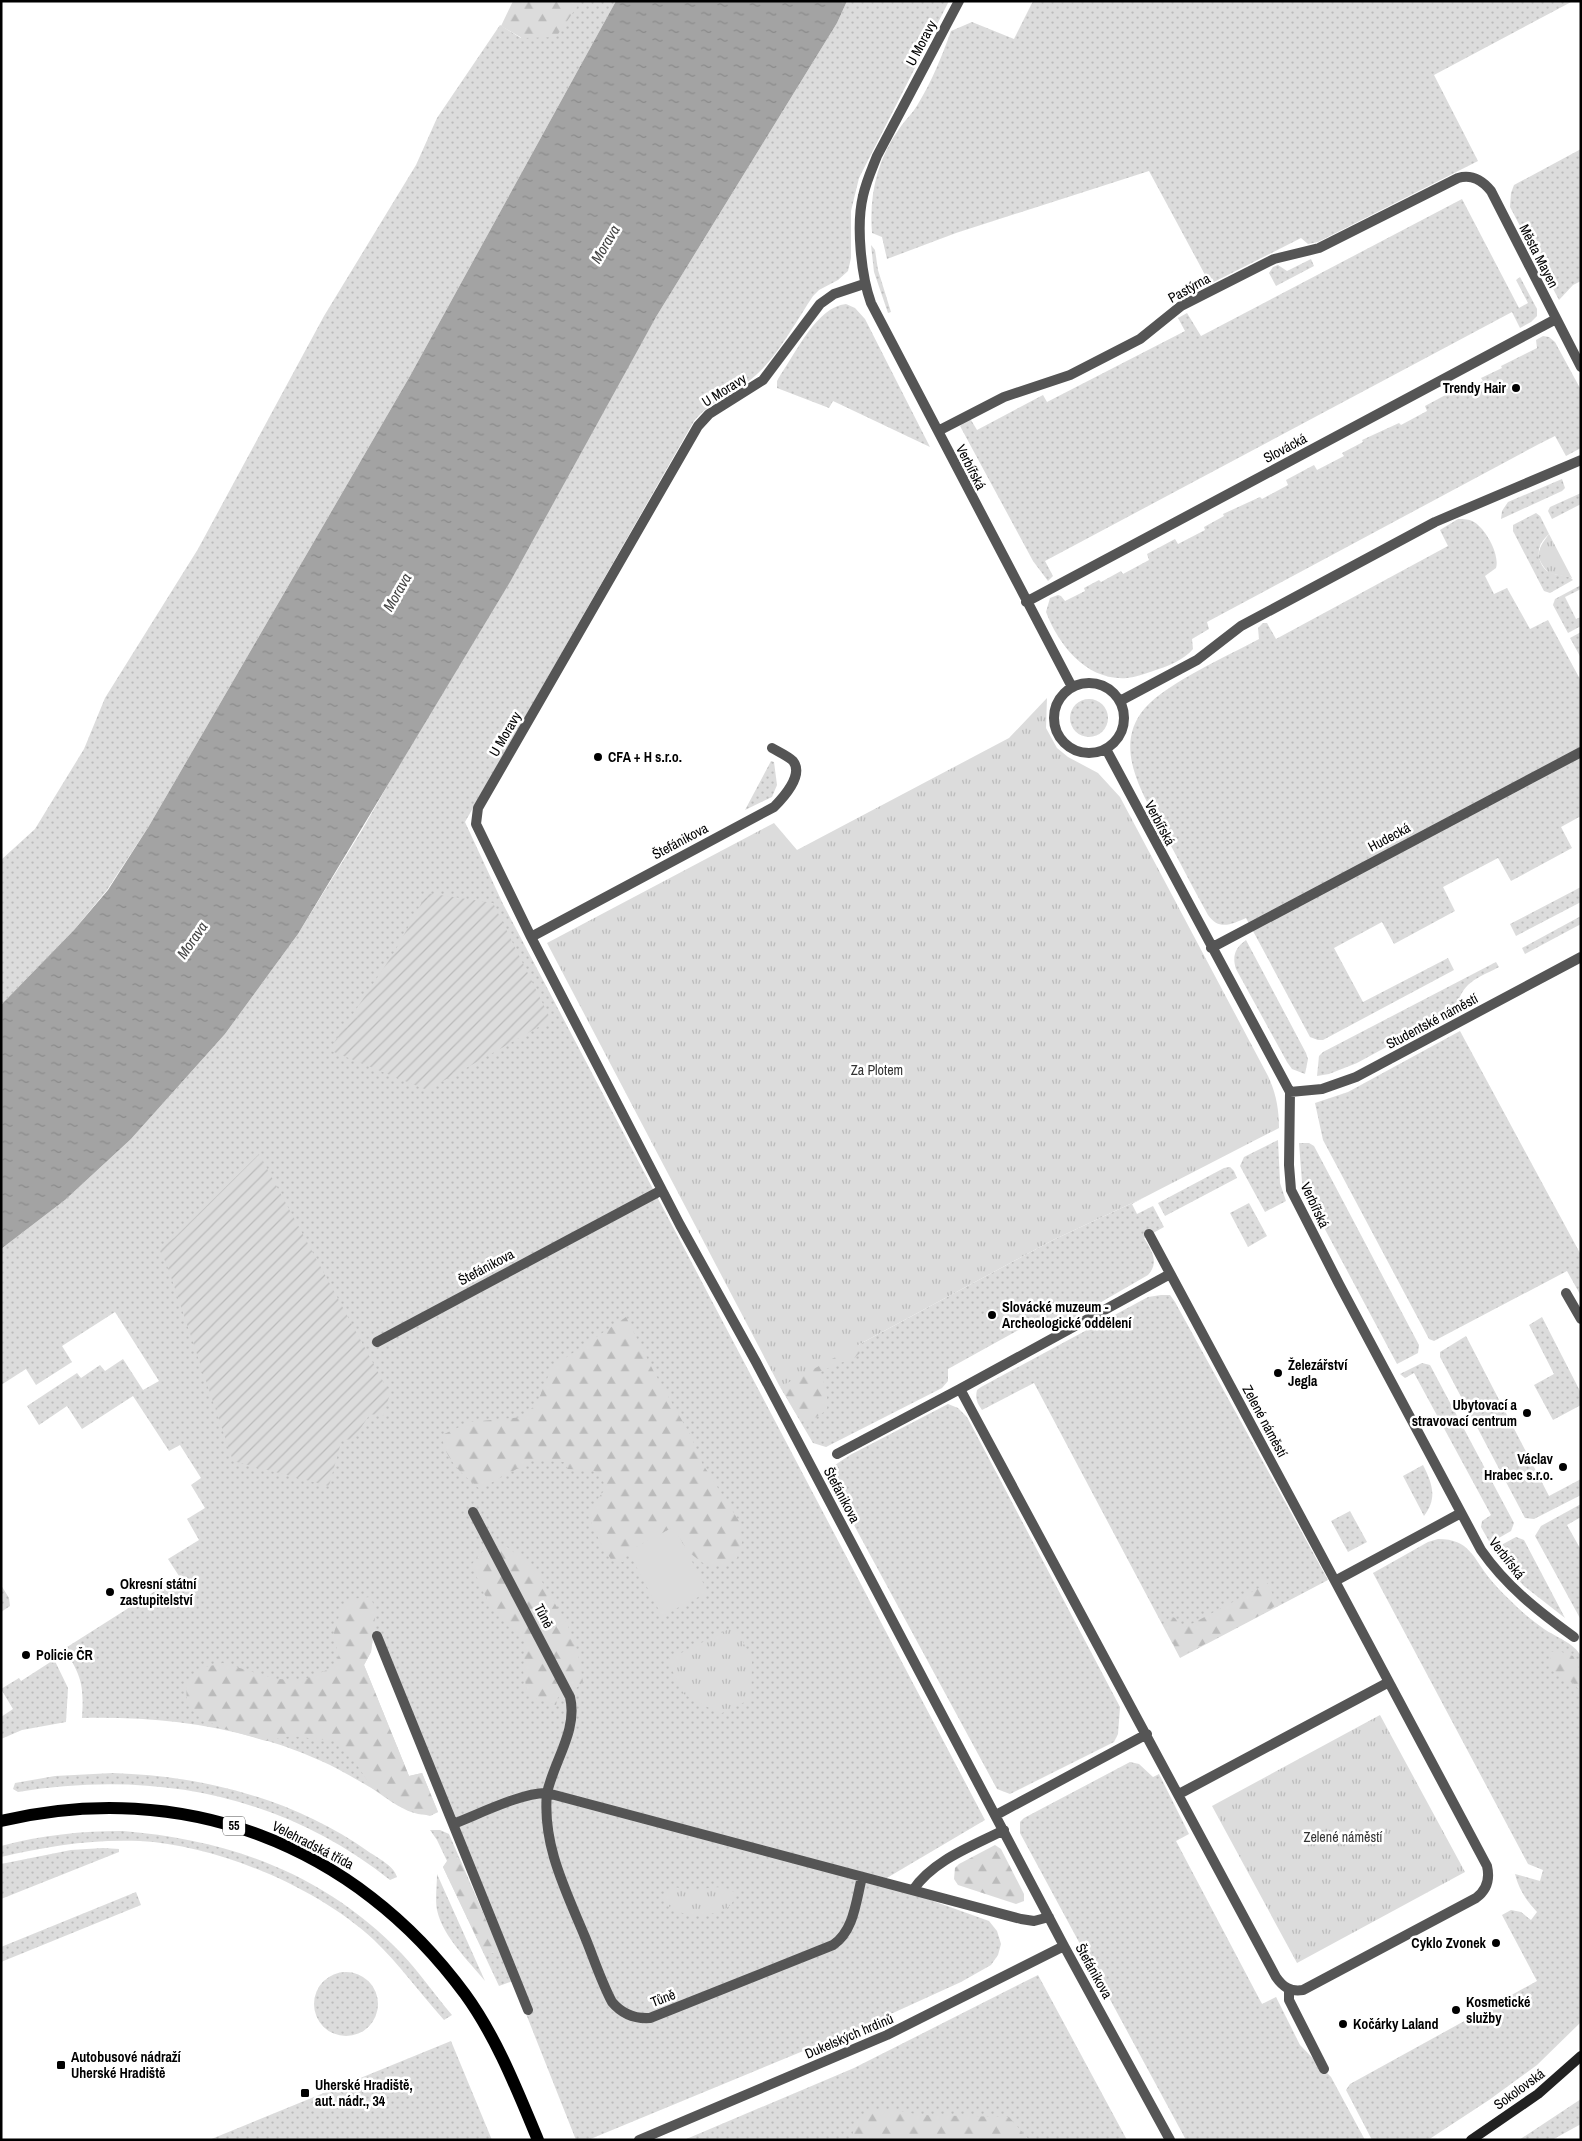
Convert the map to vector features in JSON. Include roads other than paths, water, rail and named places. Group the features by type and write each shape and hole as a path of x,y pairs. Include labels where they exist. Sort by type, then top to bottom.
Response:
{"main road":[{"name":"Velehradská třída","path":"1,1821 57,1811 96,1807 169,1811 214,1820 256,1833 292,1848 325,1865 373,1898 402,1923 437,1959 460,1988 493,2040 538,2140"},
{"name":"Sokolovská","path":"1471,2140 1538,2094 1581,2056"}],"street":[{"name":"U Moravy","path":"498,869 477,828 475,820 478,808 698,426 709,414 763,380 820,304 834,294 864,284 861,215 862,198 868,177 877,156 959,1"},
{"name":"Města Mayen","path":"1458,178 1473,177 1486,184 1491,191 1581,367"},
{"name":"Pastýrna","path":"938,431 1004,397 1070,375 1140,339 1181,306 1274,259 1320,248 1458,178"},
{"name":"Verbířská","path":"864,284 870,303 1072,687"},
{"name":"Slovácká","path":"1026,602 1556,319"},
{"path":"1120,701 1198,660 1240,626 1435,522 1581,460"},
{"path":"1087,683 1103,685 1116,694 1120,701 1124,714 1123,728 1116,740 1106,749 1093,753 1079,752 1067,746 1058,735 1054,722 1055,708 1061,696 1072,687 1087,683"},
{"name":"Štefánikova","path":"531,937 774,807 785,796 793,779 795,768 792,760 772,748"},
{"name":"Verbířská","path":"1106,749 1290,1092 1289,1165 1292,1190 1339,1284 1460,1513 1496,1570 1529,1604 1574,1637"},
{"name":"Hudecká","path":"1212,948 1581,752"},
{"name":"Štefánikova","path":"498,869 531,937 662,1190 779,1406 1064,1946 1170,2140"},
{"name":"Studentské náměstí","path":"1290,1092 1322,1089 1356,1077 1581,957"},
{"name":"Štefánikova","path":"377,1342 662,1190"},
{"name":"Zelené náměstí","path":"1149,1234 1487,1866 1489,1874 1487,1886 1476,1898 1303,1990 1289,1989"},
{"name":"Štefánikova","path":"837,1454 1170,1274"},
{"path":"1566,1293 1581,1319"},
{"path":"960,1389 1276,1977 1281,1984 1289,1989 1288,2000 1324,2069"},
{"name":"Tůně","path":"474,1512 570,1697 572,1718 547,1793 546,1813 550,1844 558,1871 610,1997 616,2006 626,2014 650,2018 833,1945 843,1937 848,1929 862,1878"},
{"path":"1334,1581 1460,1513"},
{"path":"377,1636 528,2010"},
{"path":"1179,1794 1389,1682"},
{"path":"996,1815 1147,1734"},
{"path":"453,1824 532,1794 547,1793 1028,1921 1049,1917"},
{"path":"913,1890 919,1880 936,1866 1004,1830"},
{"name":"Dukelských hrdinů","path":"639,2140 888,2035 1064,1946"}],"water":[{"name":"Morava","path":"616,1 847,1 837,23 656,317 510,582 298,934 225,1034 131,1139 65,1200 1,1249 1,1005 74,930 108,890 149,826 410,376"}],"place":[{"name":"Trendy Hair","path":"1516,388"},
{"name":"CFA + H s.r.o.","path":"598,757"},
{"name":"Slovácké muzeum - Archeologické oddělení","path":"992,1315"},
{"name":"Železářství Jegla","path":"1278,1373"},
{"name":"Ubytovací a stravovací centrum","path":"1527,1413"},
{"name":"Václav Hrabec s.r.o.","path":"1563,1467"},
{"name":"Okresní státní zastupitelství","path":"110,1592"},
{"name":"Policie ČR","path":"26,1655"},
{"name":"Cyklo Zvonek","path":"1496,1943"},
{"name":"Kosmetické služby","path":"1456,2010"},
{"name":"Kočárky Laland","path":"1343,2024"},
{"name":"Autobusové nádraží Uherské Hradiště","path":"61,2065"},
{"name":"Uherské Hradiště, aut. nádr., 34","path":"305,2093"}],"park label":[{"name":"Za Plotem","path":"877,1070"}]}
